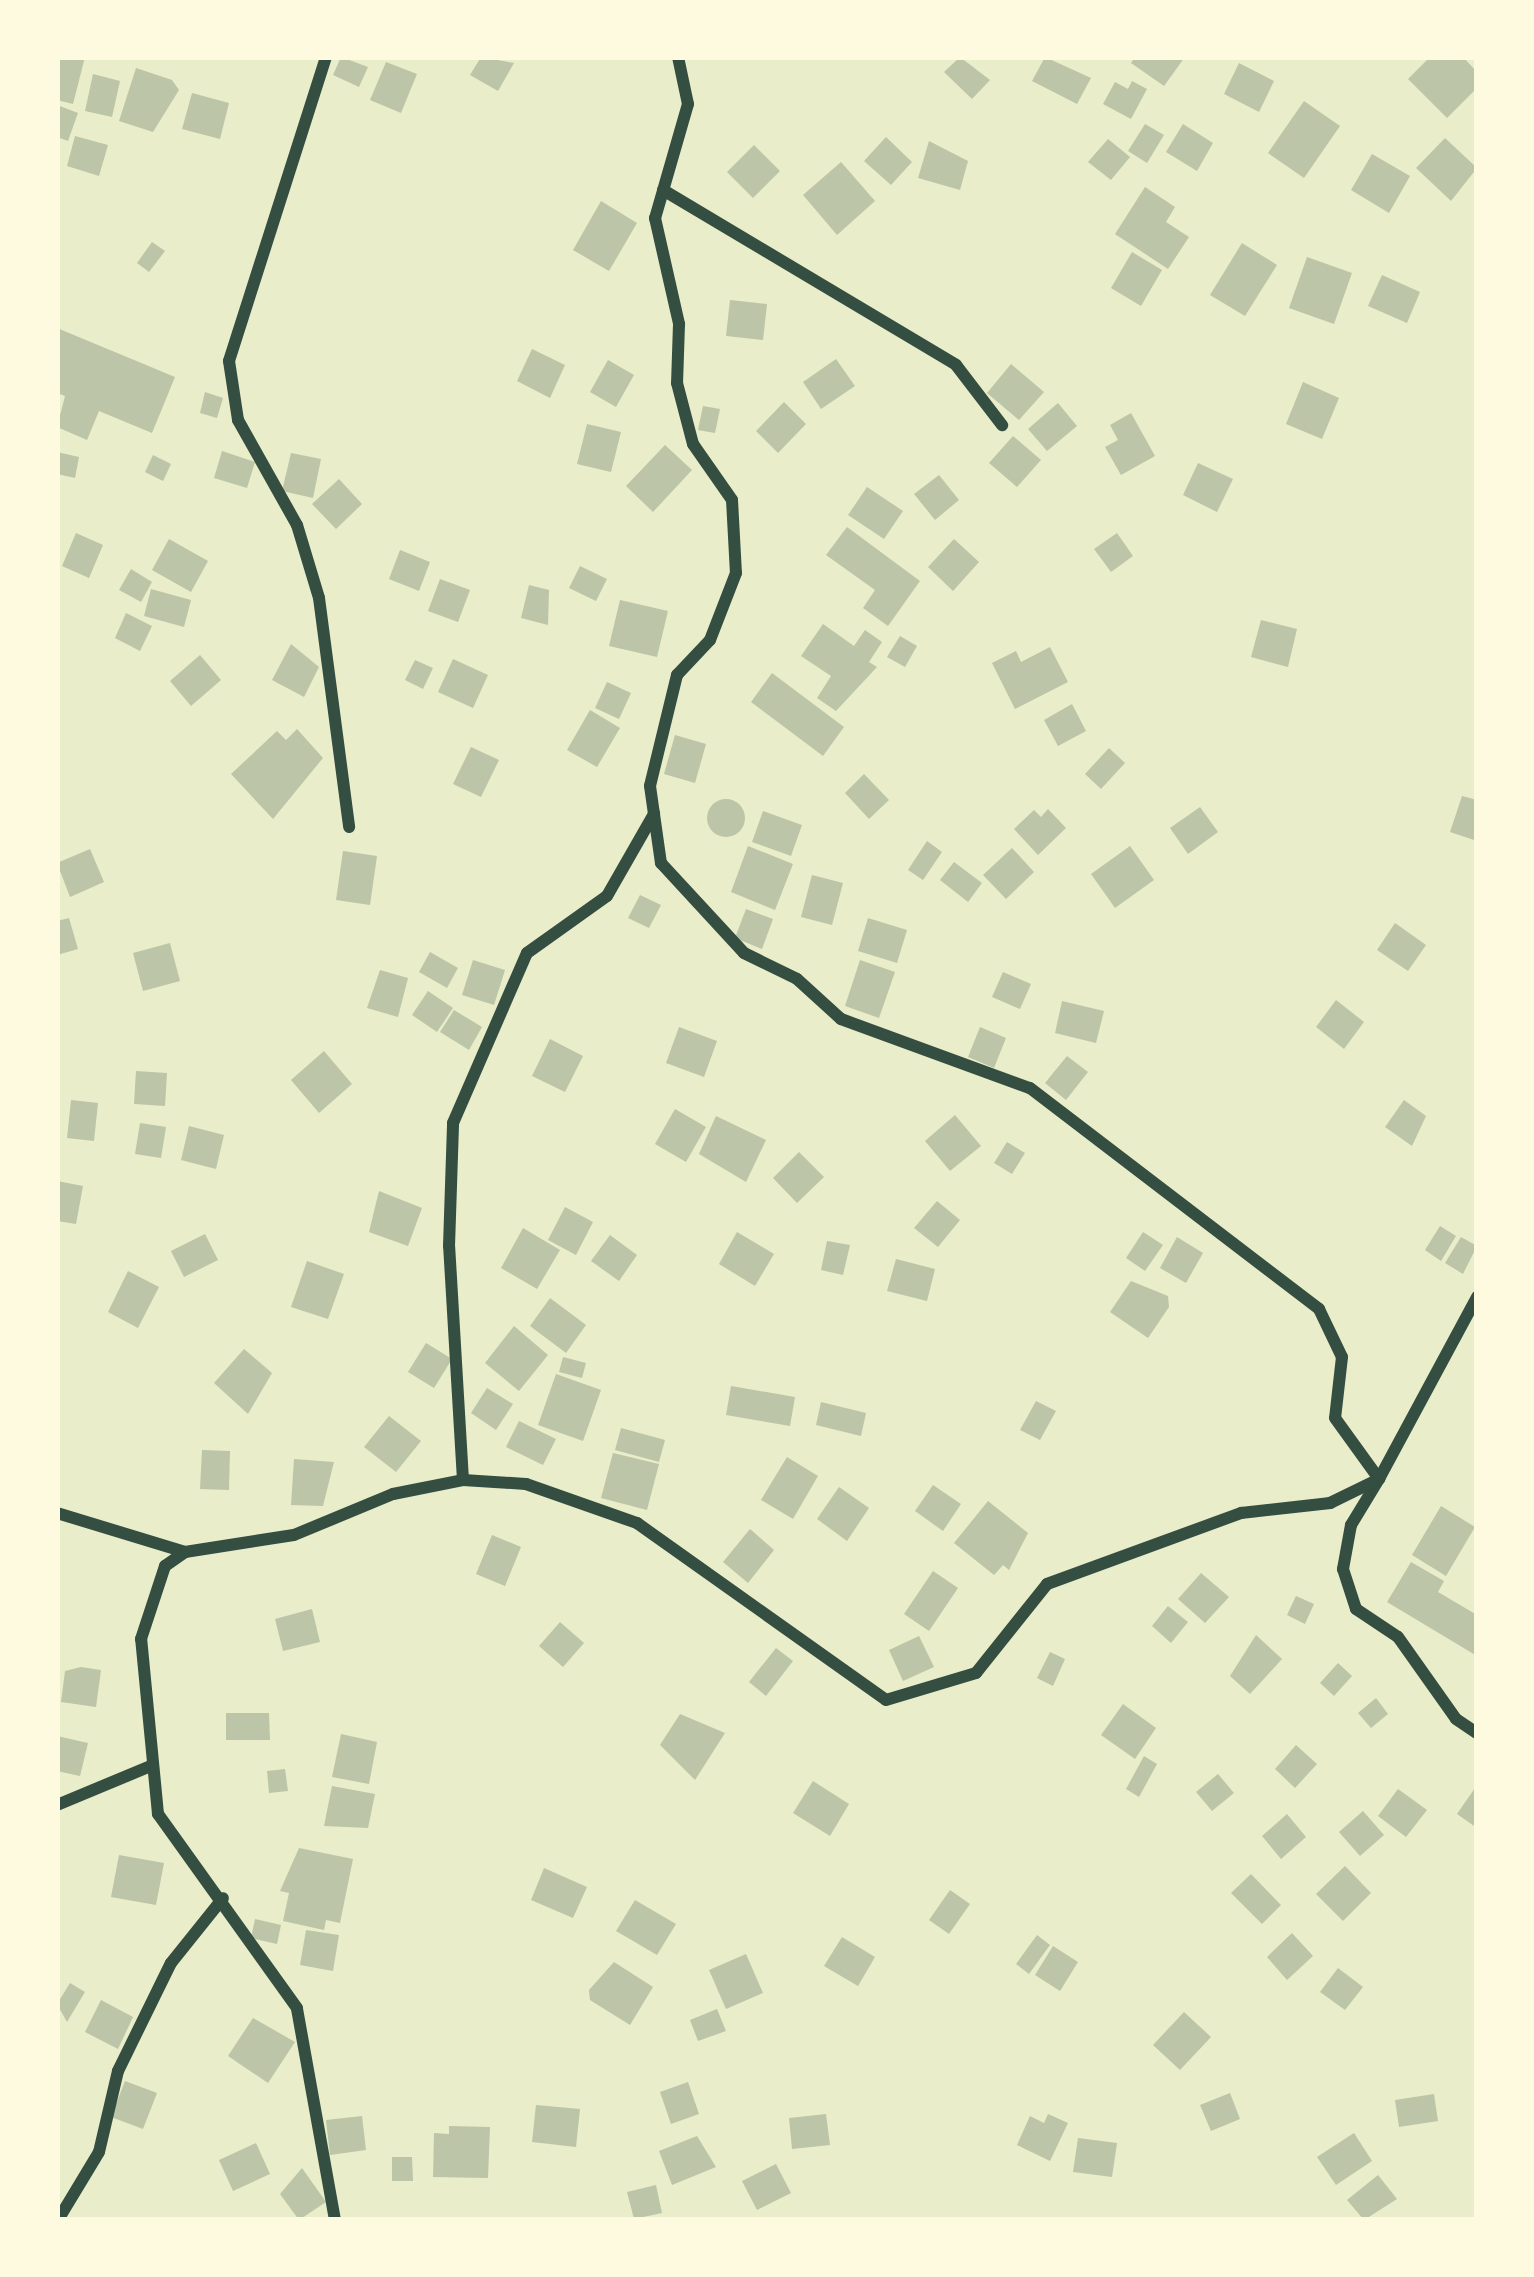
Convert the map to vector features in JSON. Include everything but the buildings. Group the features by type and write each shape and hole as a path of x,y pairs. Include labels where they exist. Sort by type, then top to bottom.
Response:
{"street":[{"path":"326,57 229,361 238,420 296,525 319,598 349,827"},
{"path":"679,57 688,104 656,218 679,324 677,383 692,443 732,500 736,573 710,640 677,675 650,786 662,863 744,953 797,979 842,1018 1030,1088 1318,1309 1342,1357 1335,1418 1379,1479"},
{"path":"664,190 956,365 1002,424"},
{"path":"463,1480 448,1246 453,1123 527,953 607,896 654,814"},
{"path":"1477,1297 1352,1525 1343,1569 1356,1609 1398,1637 1456,1720 1477,1733"},
{"path":"57,1513 185,1552 294,1535 393,1494 463,1480 526,1484 637,1523 886,1700 976,1673 1047,1584 1241,1513 1330,1503 1379,1479"},
{"path":"185,1552 165,1566 141,1639 158,1814 223,1898 297,2008 335,2220"},
{"path":"57,1805 153,1765"},
{"path":"58,2220 98,2152 118,2071 171,1963 223,1898"}]}
